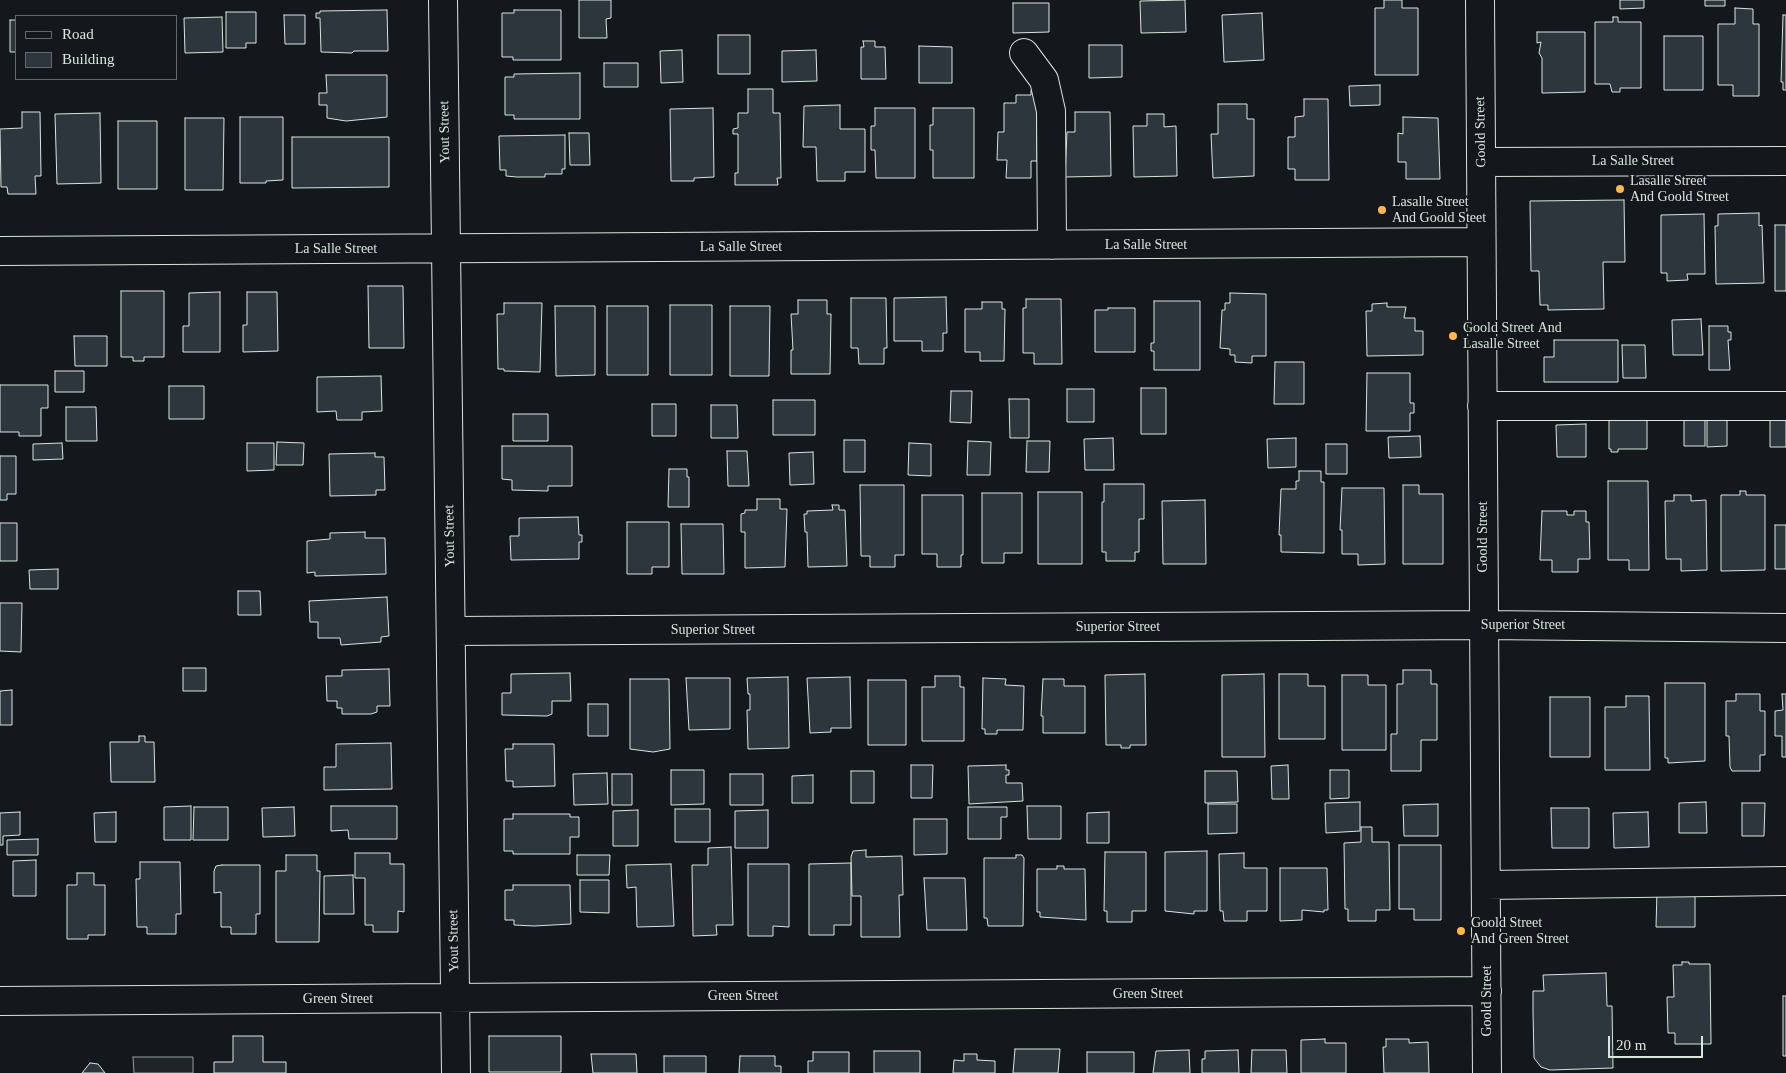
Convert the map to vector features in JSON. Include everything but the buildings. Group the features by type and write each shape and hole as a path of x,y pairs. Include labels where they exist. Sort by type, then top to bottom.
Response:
{"street":[{"name":"Yout Street","path":"444,0 456,1073"},
{"name":"Goold Street","path":"1480,0 1487,1073"},
{"path":"1024,53 1044,80 1051,111 1052,245"},
{"name":"La Salle Street","path":"1481,162 1786,160"},
{"name":"La Salle Street","path":"0,251 1481,242"},
{"path":"1482,406 1786,406"},
{"name":"Superior Street","path":"451,631 1484,625 1786,628"},
{"path":"1486,885 1786,881"},
{"name":"Green Street","path":"0,1001 1487,992"}],"shaded area":[{"path":"133,1057 193,1057 193,1073 134,1073"}],"place":[{"name":"Lasalle Street And Goold Street","path":"1620,189"},
{"name":"Lasalle Street And Goold Steet","path":"1382,210"},
{"name":"Goold Street And Lasalle Street","path":"1453,336"},
{"name":"Goold Street And Green Street","path":"1461,931"}]}
